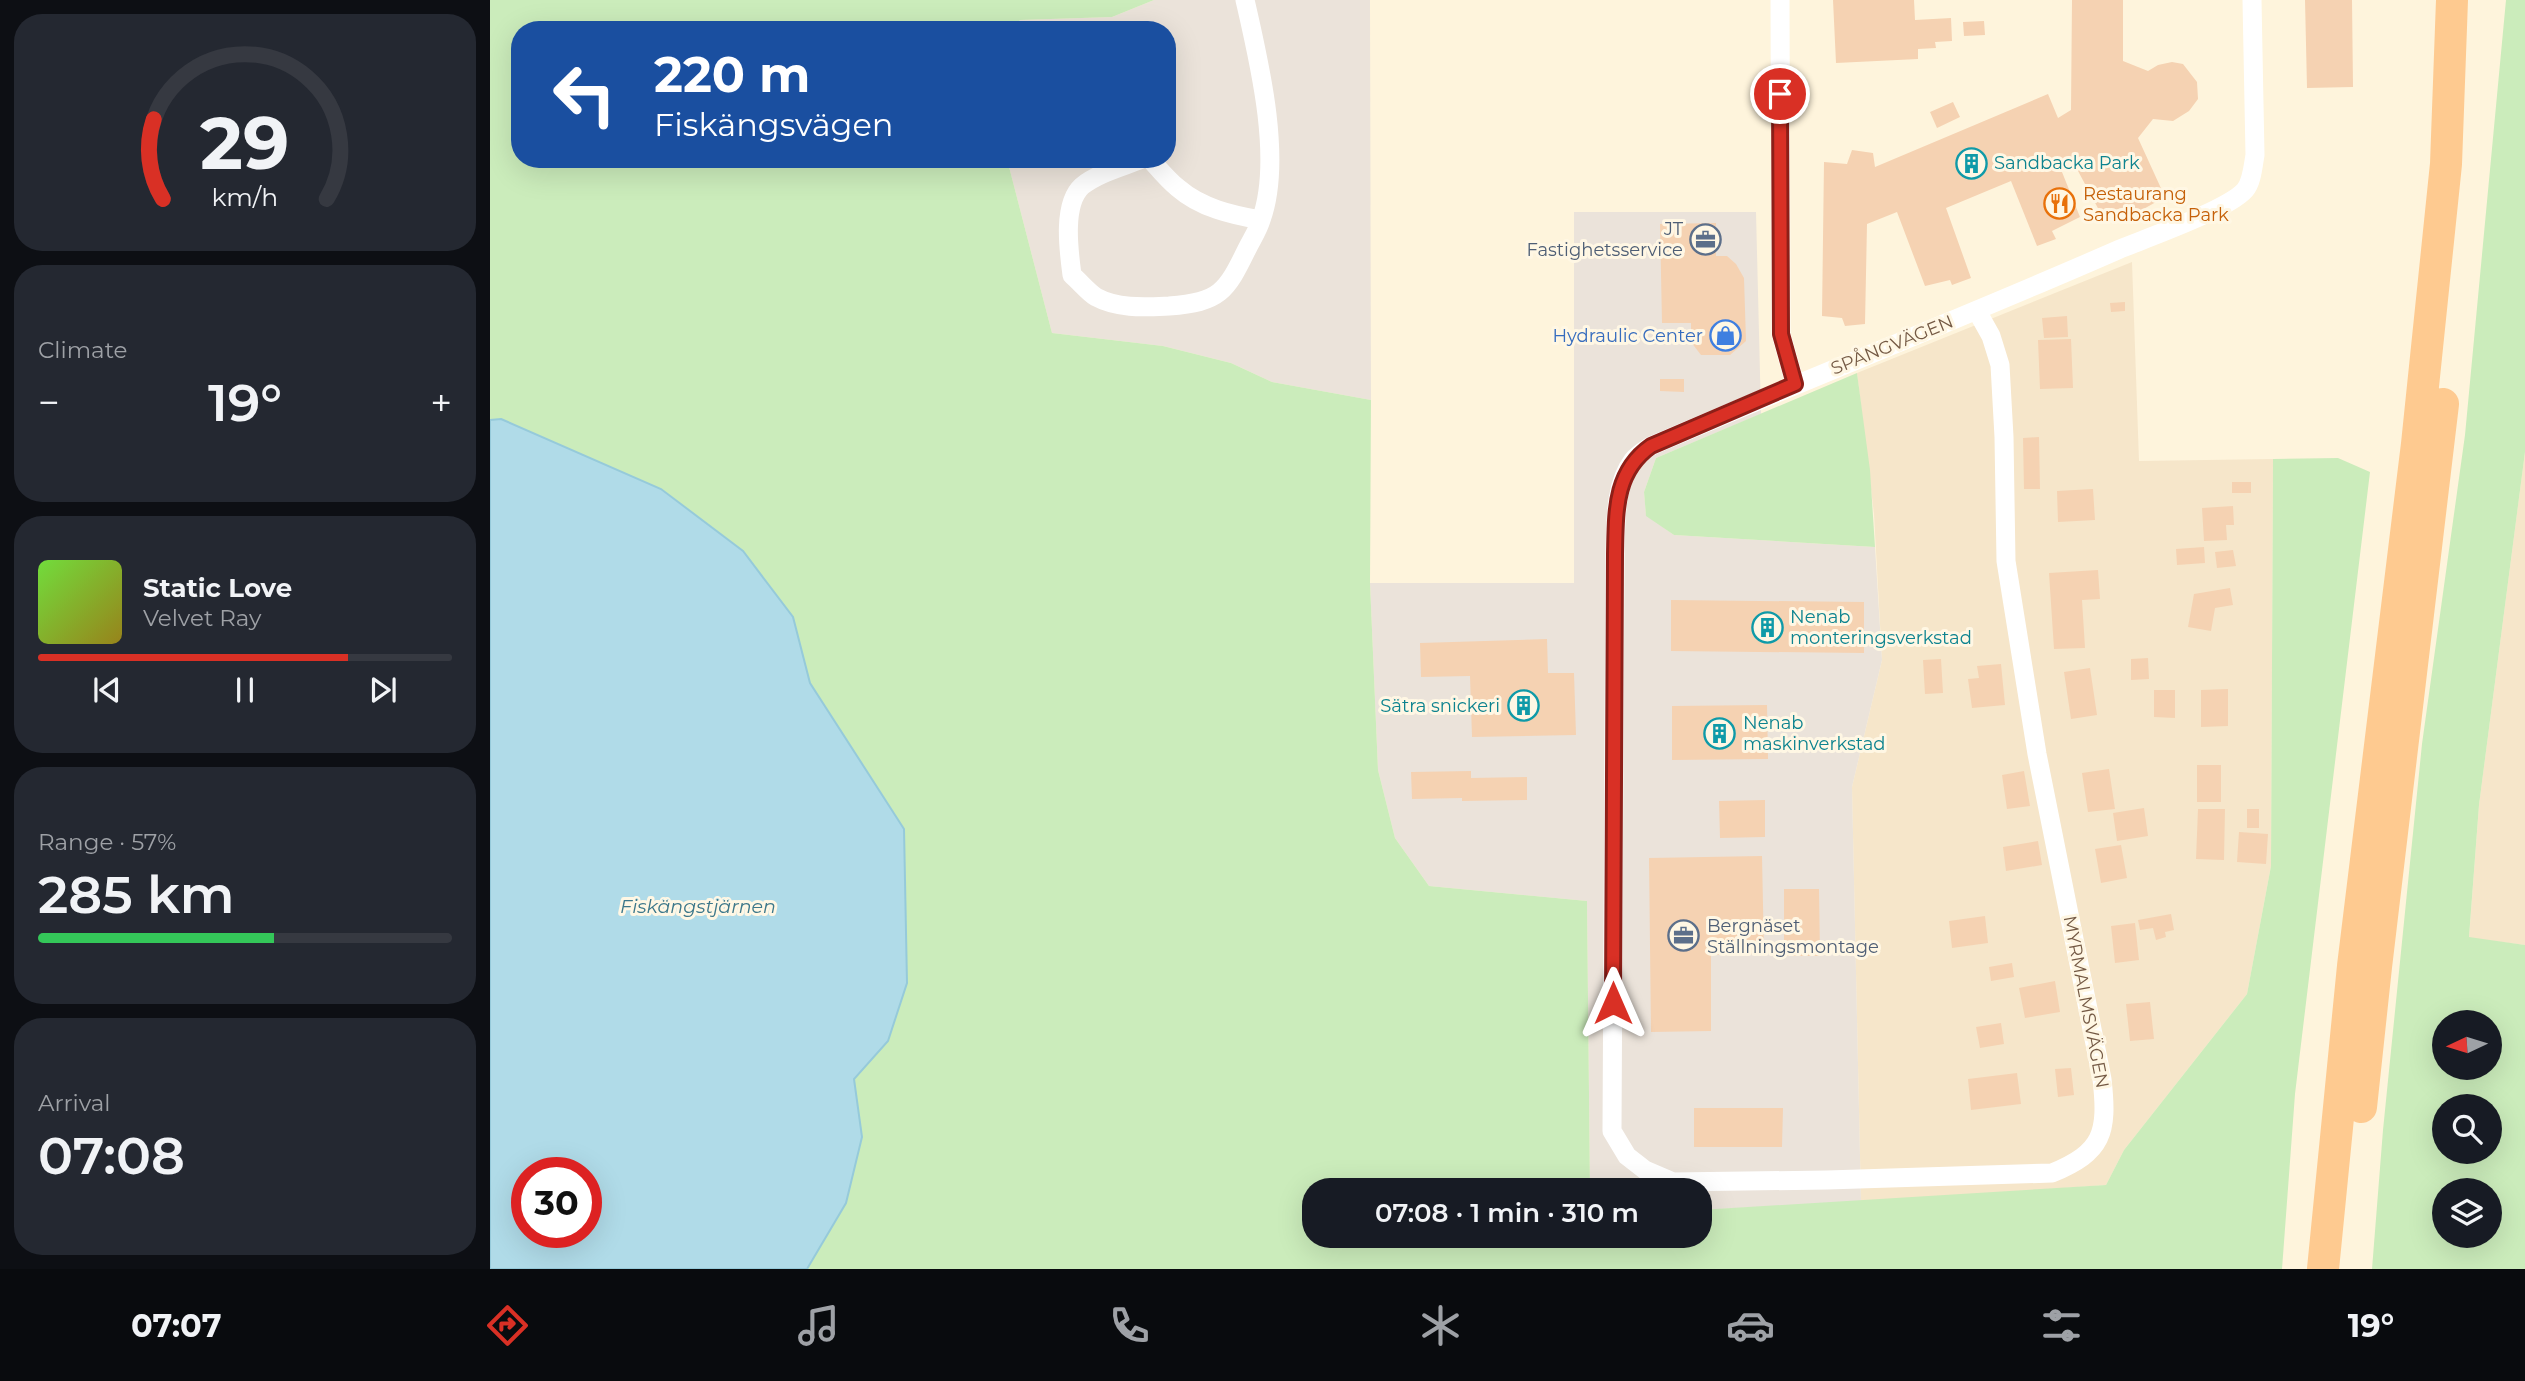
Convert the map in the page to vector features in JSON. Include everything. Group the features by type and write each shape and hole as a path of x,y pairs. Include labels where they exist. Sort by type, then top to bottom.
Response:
{"highway":[{"path":"2323,1269 2353,966 2415,458 2446,164 2452,0"},
{"path":"2345,1269 2376,967 2439,449 2466,165 2473,0"}],"street":[{"path":"1119,168 1080,187 1069,214 1072,275 1096,297 1129,307 1192,304 1210,298 1230,283 1261,220 1266,202 1270,152 1260,61 1245,0"},
{"path":"1780,0 1781,334 1795,384"},
{"name":"SPÅNGVÄGEN","path":"1613,1003 1616,520 1626,472 1635,457 1651,446 1795,384 1977,311 2227,203 2245,190 2251,177 2255,155 2252,0"},
{"path":"1158,168 1178,189 1202,204 1230,214 1261,220"},
{"name":"MYRMALMSVÄGEN","path":"1613,1003 1612,1131 1627,1156 1645,1170 1673,1182 2052,1173 2074,1164 2095,1148 2103,1126 2102,1079 2037,754 2006,561 2000,365 1991,336 1977,311"}],"shaded area":[{"path":"1154,0 1370,0 1371,400 1272,382 1231,363 1163,346 1052,333 1009,168 1176,168 1176,21 1019,21 1112,17"},
{"path":"1574,212 1756,212 1761,414 1656,458 1644,492 1646,515 1674,535 1875,547 1882,660 1852,787 1861,1202 1712,1209 1712,1178 1590,1178 1587,901 1429,886 1395,838 1378,770 1370,583 1574,583"},
{"path":"2132,262 2139,461 2273,459 2271,866 2247,994 2124,1150 2106,1185 1861,1202 1852,787 1882,660 1874,514 1857,373"},
{"path":"2525,452 2525,945 2469,938 2479,805"}],"green space":[{"path":"490,0 1154,0 1112,17 1019,21 511,21 511,168 1009,168 1052,333 1163,346 1231,363 1272,382 1371,400 1370,583 1378,770 1395,838 1429,886 1587,901 1590,1178 1302,1178 1302,1248 1712,1248 1712,1209 2106,1185 2124,1150 2247,994 2271,866 2273,459 2338,458 2370,472 2295,1094 2282,1269 807,1269 846,1203 862,1137 854,1079 888,1041 904,829 810,683 793,617 501,419 490,420"},
{"path":"2506,0 2525,0 2525,452 2479,805 2469,937 2525,945 2525,1269 2372,1269 2383,1130 2422,744 2465,435"},
{"path":"1857,373 1870,470 1875,547 1674,535 1646,516 1644,492 1656,458"}],"water":[{"name":"Fiskängstjärnen","path":"501,419 661,489 743,551 793,617 810,683 904,829 907,983 888,1041 854,1079 862,1137 846,1203 807,1269 490,1269 490,420"}],"building":[{"path":"1833,0 1914,0 1915,20 1951,18 1952,41 1935,42 1936,48 1918,49 1918,59 1836,63"},
{"name":"Sandbacka Park","path":"2072,0 2123,0 2123,61 2148,71 2158,65 2172,62 2183,64 2197,82 2198,99 2189,111 2173,121 2153,119 2138,138 2165,197 2131,216 2124,208 2100,212 2070,156 2058,162 2080,217 2052,231 2056,239 2037,246 2011,181 1946,208 1971,278 1952,285 1950,280 1925,286 1897,212 1867,224 1865,324 1845,326 1842,318 1822,316 1824,162 1847,164 1852,150 1873,153 1875,167 2048,94 2058,118 2071,110"},
{"path":"2305,0 2352,0 2353,87 2307,88"},
{"path":"1984,21 1985,35 1964,36 1963,22"},
{"path":"1953,102 1960,117 1937,128 1930,112"},
{"path":"1716,223 1716,256 1727,256 1736,264 1744,278 1746,341 1730,355 1701,355 1691,342 1691,323 1662,323 1660,224"},
{"path":"2125,302 2125,311 2111,312 2110,303"},
{"path":"2067,316 2068,337 2044,338 2042,318"},
{"path":"2071,339 2073,388 2040,389 2038,340"},
{"path":"1660,379 1684,379 1684,392 1660,391"},
{"path":"2039,437 2040,489 2024,489 2023,438"},
{"path":"2232,482 2251,482 2251,493 2232,493"},
{"path":"2093,489 2095,520 2058,522 2057,491"},
{"path":"2233,506 2234,525 2226,525 2227,540 2204,541 2202,508"},
{"path":"2204,547 2205,563 2177,565 2176,549"},
{"path":"2233,550 2236,566 2217,568 2215,552"},
{"path":"2098,570 2100,599 2082,600 2085,648 2054,649 2049,573"},
{"path":"2230,588 2233,605 2215,608 2211,631 2188,627 2194,594"},
{"name":"Nenab monteringsverkstad","path":"1671,600 1864,602 1864,653 1671,651"},
{"name":"Sätra snickeri","path":"1547,639 1548,673 1574,673 1576,735 1472,737 1470,676 1421,677 1420,643"},
{"path":"2148,658 2149,679 2131,680 2131,659"},
{"path":"1941,659 1943,693 1925,694 1923,660"},
{"path":"2001,664 2005,705 1972,708 1968,679 1979,678 1977,666"},
{"path":"2090,668 2097,715 2071,719 2064,672"},
{"path":"2228,689 2228,726 2201,727 2201,690"},
{"path":"2154,690 2175,690 2175,718 2154,717"},
{"name":"Nenab maskinverkstad","path":"1767,705 1768,759 1672,760 1672,706"},
{"path":"2197,765 2221,765 2221,802 2197,802"},
{"path":"2109,769 2115,809 2088,812 2082,773"},
{"path":"1471,771 1471,778 1527,777 1527,800 1412,799 1411,772"},
{"path":"2024,771 2030,806 2007,809 2002,775"},
{"path":"1765,800 1765,837 1720,838 1719,801"},
{"path":"2144,808 2148,836 2117,841 2113,813"},
{"path":"2198,809 2225,809 2224,860 2196,859"},
{"path":"2247,809 2259,809 2259,828 2247,828"},
{"path":"2239,832 2268,834 2266,864 2237,862"},
{"path":"2038,841 2042,865 2006,871 2003,847"},
{"path":"2121,845 2127,878 2101,883 2095,849"},
{"path":"1762,856 1764,954 1711,955 1711,1031 1651,1032 1649,858"},
{"path":"1784,889 1819,889 1820,956 1784,956"},
{"path":"2171,914 2174,930 2165,932 2166,937 2156,940 2153,928 2140,930 2138,920"},
{"path":"1985,916 1988,943 1952,948 1949,921"},
{"path":"2135,923 2139,960 2115,963 2111,926"},
{"path":"2012,963 2014,977 1991,981 1989,967"},
{"path":"2055,981 2060,1012 2025,1018 2019,988"},
{"path":"2150,1002 2154,1039 2130,1041 2126,1004"},
{"path":"2001,1023 2004,1044 1980,1048 1976,1027"},
{"path":"2071,1068 2074,1095 2058,1097 2055,1069"},
{"path":"2017,1073 2021,1104 1971,1110 1968,1079"},
{"path":"1694,1108 1783,1108 1782,1147 1694,1147"}],"place":[{"name":"Sandbacka Park","path":"1971,163"},
{"name":"Restaurang Sandbacka Park","path":"2060,204"},
{"name":"JT Fastighetsservice","path":"1706,239"},
{"name":"Hydraulic Center","path":"1726,336"},
{"name":"Nenab monteringsverkstad","path":"1767,627"},
{"name":"Sätra snickeri","path":"1523,706"},
{"name":"Nenab maskinverkstad","path":"1720,733"},
{"name":"Bergnäset Ställningsmontage","path":"1684,936"}],"route":[{"path":"1613,1003 1615,554 1620,493 1626,472 1635,457 1651,446 1795,384 1781,334 1780,94"}]}
